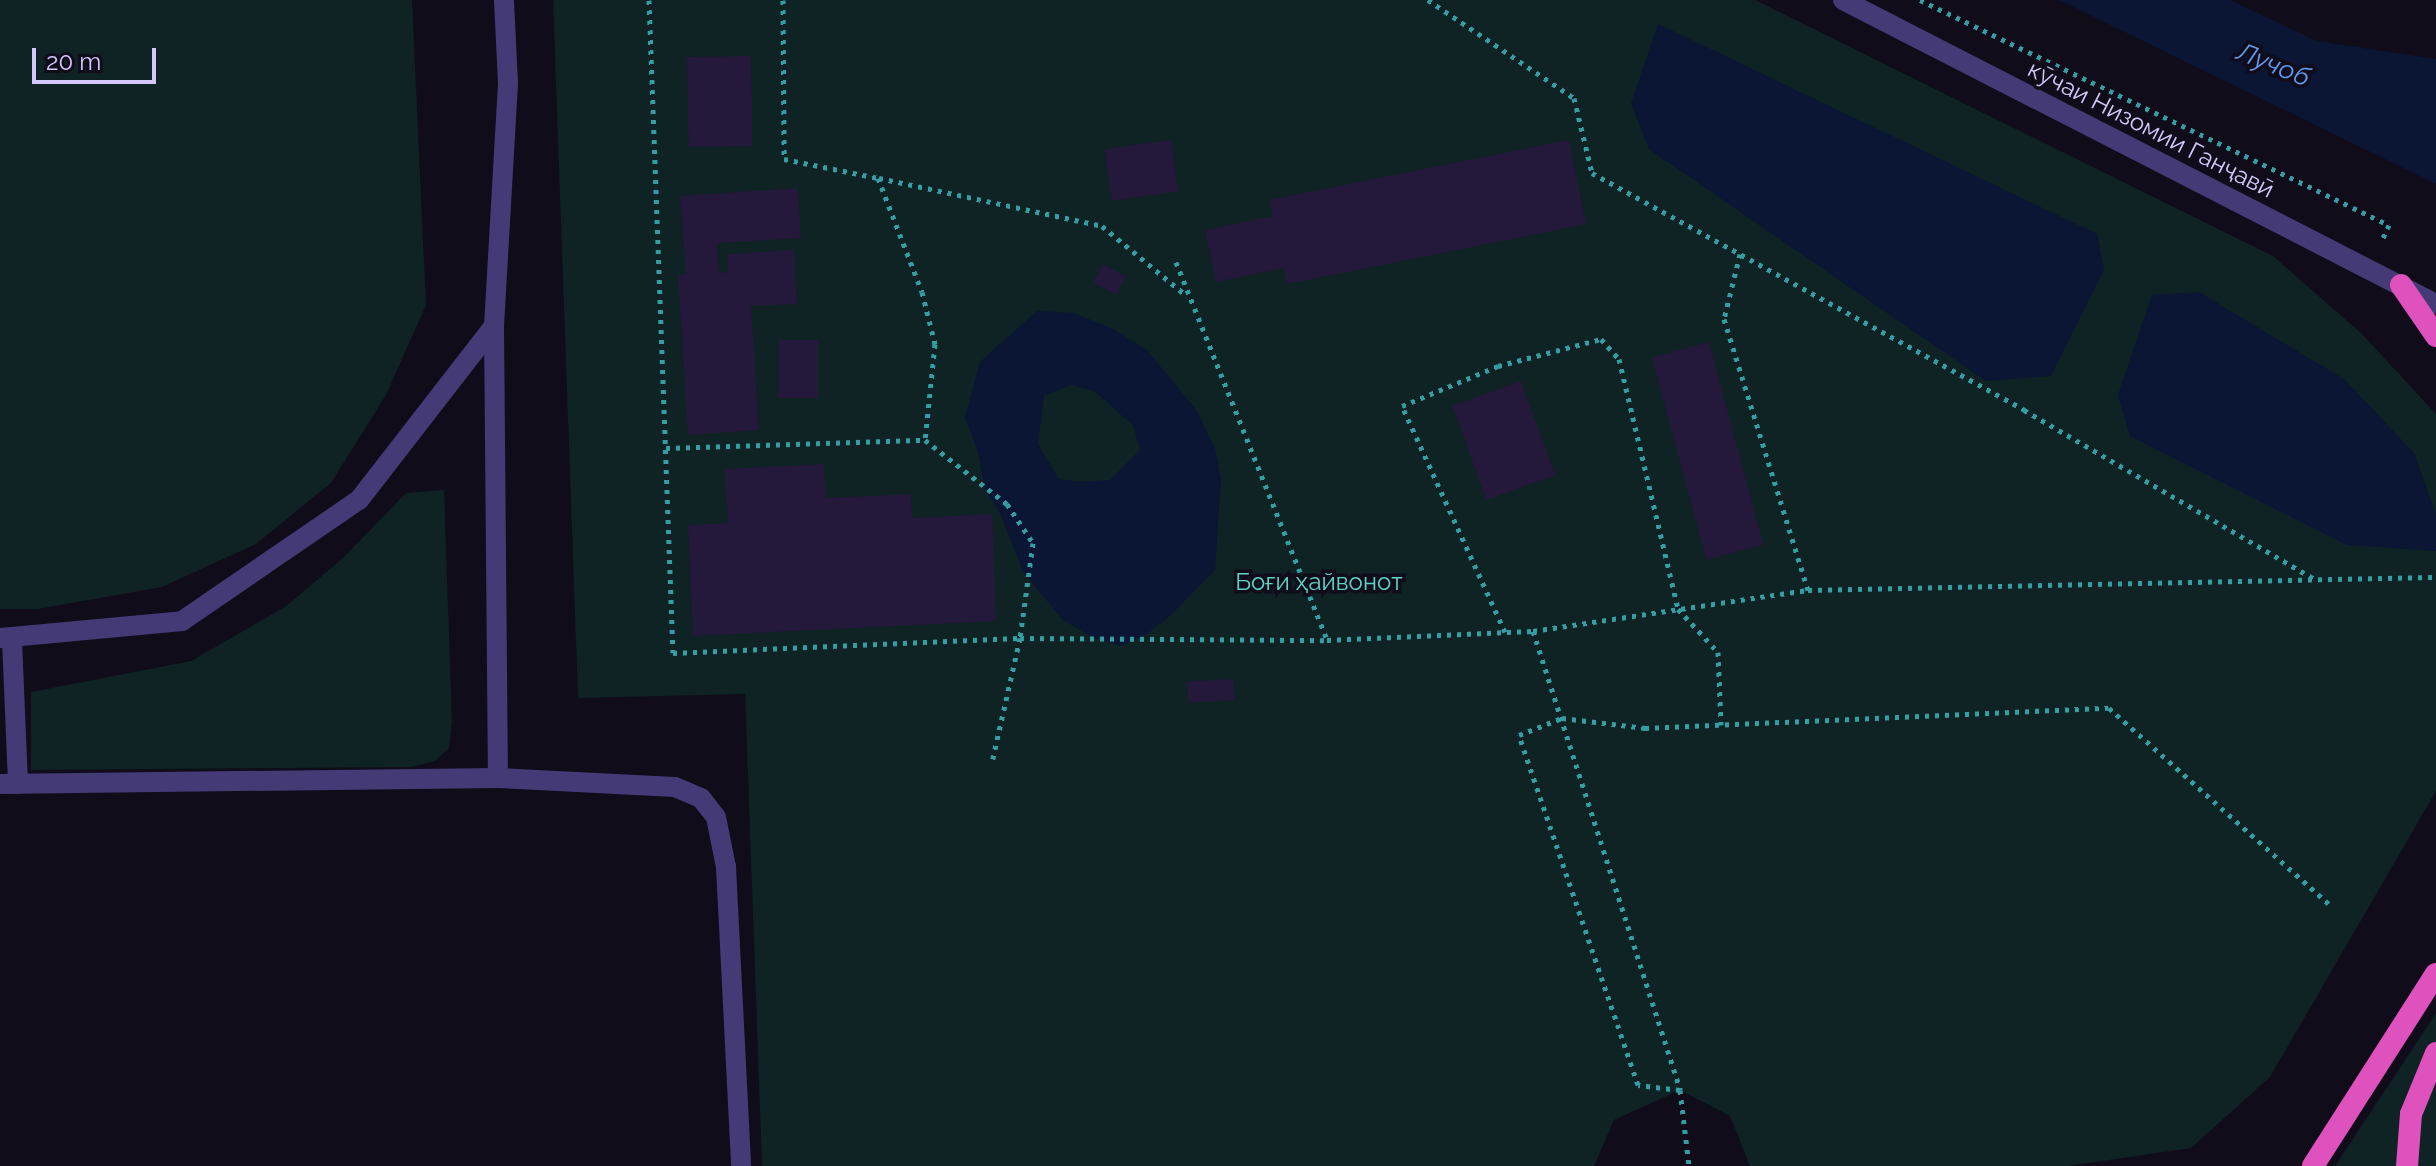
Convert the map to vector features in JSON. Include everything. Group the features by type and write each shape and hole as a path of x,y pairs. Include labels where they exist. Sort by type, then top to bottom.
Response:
{"highway":[{"path":"2401,285 2436,336"},
{"path":"2313,1166 2436,974"},
{"path":"2407,1166 2411,1114 2436,1053"}],"street":[{"path":"498,778 494,326 508,83 504,0"},
{"name":"кӯчаи Низомии Ганҷавӣ","path":"1843,0 2436,304"},
{"path":"494,326 359,500 182,621 6,639 9,784 498,778 675,787 701,798 716,817 726,867 741,1166"}],"path":[{"path":"649,0 673,653 1020,638 1327,640 1533,631 1808,590 2433,577"},
{"path":"783,0 784,159 1102,226 1190,299"},
{"path":"1428,0 1574,98 1592,173 2024,410 2314,579"},
{"path":"1919,0 2389,225 2369,270"},
{"path":"878,178 922,292 935,344 925,440"},
{"path":"1740,254 1724,319 1808,590"},
{"path":"1176,262 1327,640"},
{"path":"1505,632 1402,406 1498,366 1601,339 1619,359 1678,609 1718,652 1721,725"},
{"path":"666,448 925,440 1007,504 1033,543 1020,638 992,762"},
{"path":"1533,631 1680,1090 1689,1166"},
{"path":"1680,1090 1638,1085 1519,735 1562,718 1645,728 2109,708 2331,906"}],"green space":[{"path":"0,0 412,0 426,305 386,395 331,483 256,544 162,587 38,609 0,609"},
{"name":"Боғи ҳайвонот","path":"553,0 1755,0 2273,256 2362,334 2436,414 2436,791 2270,1077 2191,1148 2068,1166 1750,1166 1730,1116 1680,1090 1614,1120 1594,1166 762,1166 745,694 578,698"},
{"path":"444,490 452,721 449,748 435,761 411,767 31,770 31,692 191,661 285,607 343,558 406,493"},
{"path":"2436,1013 2436,1166 2335,1166"}],"water":[{"name":"Лучоб","path":"2059,0 2230,0 2317,41 2436,59 2436,184"},
{"path":"1658,24 2097,234 2104,270 2051,376 1986,381 1649,149 1631,104"},
{"path":"2199,292 2344,379 2414,453 2436,514 2436,551 2347,545 2130,436 2118,395 2152,295"},
{"path":"1037,311 1074,313 1113,329 1147,350 1197,411 1215,449 1221,479 1215,570 1171,615 1148,633 1122,646 1092,637 1063,620 1023,572 1001,515 984,487 978,452 965,418 980,362","holes":["1071,385 1094,391 1133,425 1140,450 1110,480 1078,482 1059,479 1038,444 1044,396"]}],"building":[{"path":"751,56 753,146 689,147 687,57"},
{"path":"1171,140 1178,191 1112,201 1105,149"},
{"path":"1569,140 1586,224 1287,284 1284,268 1216,282 1205,230 1273,216 1270,200"},
{"path":"798,188 801,238 717,243 719,273 728,272 727,254 794,250 797,304 751,306 759,430 688,435 678,275 686,275 680,196"},
{"path":"1103,264 1126,276 1116,295 1093,283"},
{"path":"778,340 818,340 818,398 778,398"},
{"path":"1709,342 1763,545 1706,560 1652,357"},
{"path":"1521,381 1555,475 1487,500 1452,406"},
{"path":"824,464 826,498 911,494 912,518 992,514 996,621 693,636 688,525 728,523 725,469"},
{"path":"1233,679 1234,700 1188,702 1187,681"}]}
